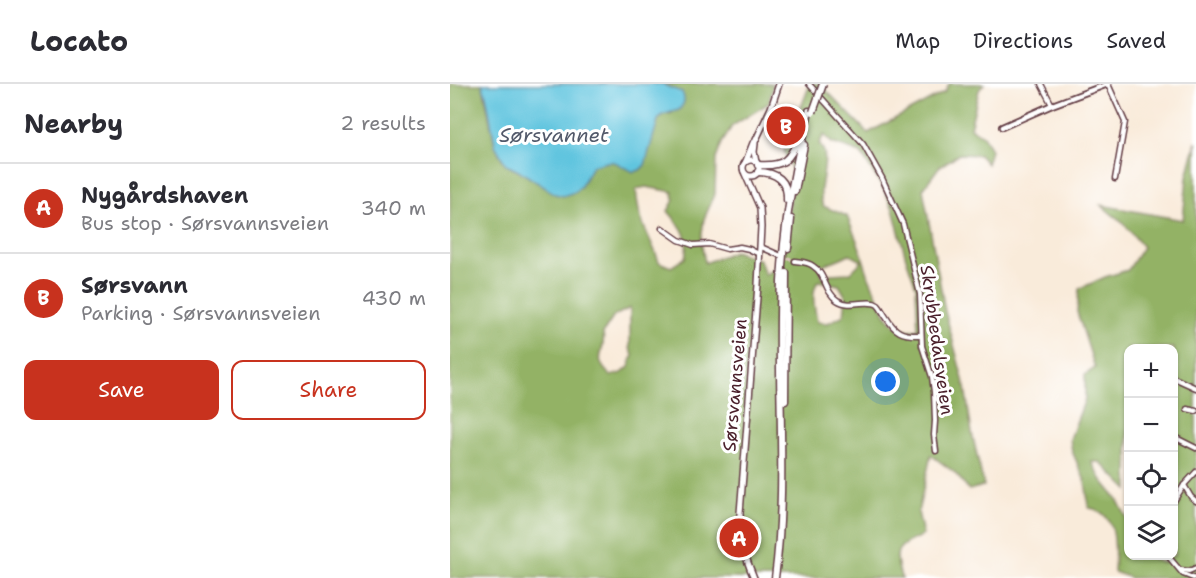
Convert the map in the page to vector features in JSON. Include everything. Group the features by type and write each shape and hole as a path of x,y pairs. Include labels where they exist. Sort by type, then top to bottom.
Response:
{"highway":[{"path":"784,235 796,165 820,84"},
{"path":"757,168 785,161 794,150 811,112"},
{"path":"777,578 785,514 785,286 798,180 811,112"},
{"path":"757,168 777,176 785,186 787,194 781,293 781,511 777,578"}],"main road":[{"name":"Sørsvannsveien","path":"746,161 771,108 779,84"},
{"name":"Sørsvannsveien","path":"754,192 757,168 755,142"},
{"path":"751,160 757,168 750,176 745,174 742,168 746,161 751,160"},
{"name":"Sørsvannsveien","path":"745,174 761,212 740,513 743,548 754,578"}],"street":[{"name":"Skrubbedalsveien","path":"809,84 863,144 903,224 920,294 922,346 932,377 934,392 936,451"},
{"path":"1041,84 1052,105"},
{"path":"1002,127 1108,84 1125,123 1115,179"},
{"path":"662,228 680,240 693,245 709,244 727,249 740,248 779,255"},
{"path":"795,261 814,266 822,275 831,294 839,301 848,305 876,304 896,330 908,335 921,335"},
{"path":"1178,380 1196,388"},
{"path":"1187,409 1196,411"},
{"path":"1178,439 1196,448"},
{"path":"1178,494 1196,472"},
{"path":"1184,485 1196,501"},
{"path":"1171,560 1183,574 1193,578"},
{"path":"1180,570 1189,571 1196,568"}],"green space":[{"path":"450,84 482,84 497,148 506,164 528,175 575,192 592,166 610,160 627,169 640,170 644,165 658,120 662,115 672,113 682,92 663,84 773,84 769,103 732,126 722,143 716,159 715,194 704,219 701,241 705,263 735,251 760,260 765,275 779,264 785,246 793,173 784,151 810,84 820,84 868,133 945,92 949,84 984,84 979,90 970,128 983,136 991,150 987,164 979,155 959,154 939,167 923,189 945,311 965,387 984,486 969,490 955,473 931,455 918,512 923,535 902,546 897,554 902,578 450,578","holes":["824,135 832,143 861,153 884,190 893,209 916,287 918,330 899,330 885,314 847,216 823,206 821,193 825,159 824,151 819,144","646,187 673,192 674,200 668,211 684,232 686,250 685,258 671,267 659,262 641,217 636,189","849,254 862,261 850,273 830,274 823,278 819,266","818,281 839,285 846,297 844,315 828,323 817,322 814,291","630,308 630,348 633,355 629,367 622,373 611,376 601,364 603,333 614,316"]},
{"path":"1196,142 1196,578 1131,578 1114,572 1114,543 1110,524 1106,516 1089,508 1085,481 1072,451 1070,439 1085,399 1085,375 1095,368 1077,312 1079,289 1128,270 1143,247 1125,225 1101,205 1183,220 1187,177"}],"water":[{"name":"Sørsvannet","path":"482,84 663,84 682,92 684,100 679,110 662,115 658,120 645,165 640,170 634,172 611,162 592,166 581,186 575,192 563,196 555,194 506,165 495,145"}],"tunnel":[{"path":"782,256 795,261"}],"place":[{"name":"Sørsvann","path":"786,126"},
{"name":"Nygårdshaven","path":"739,538"}]}
